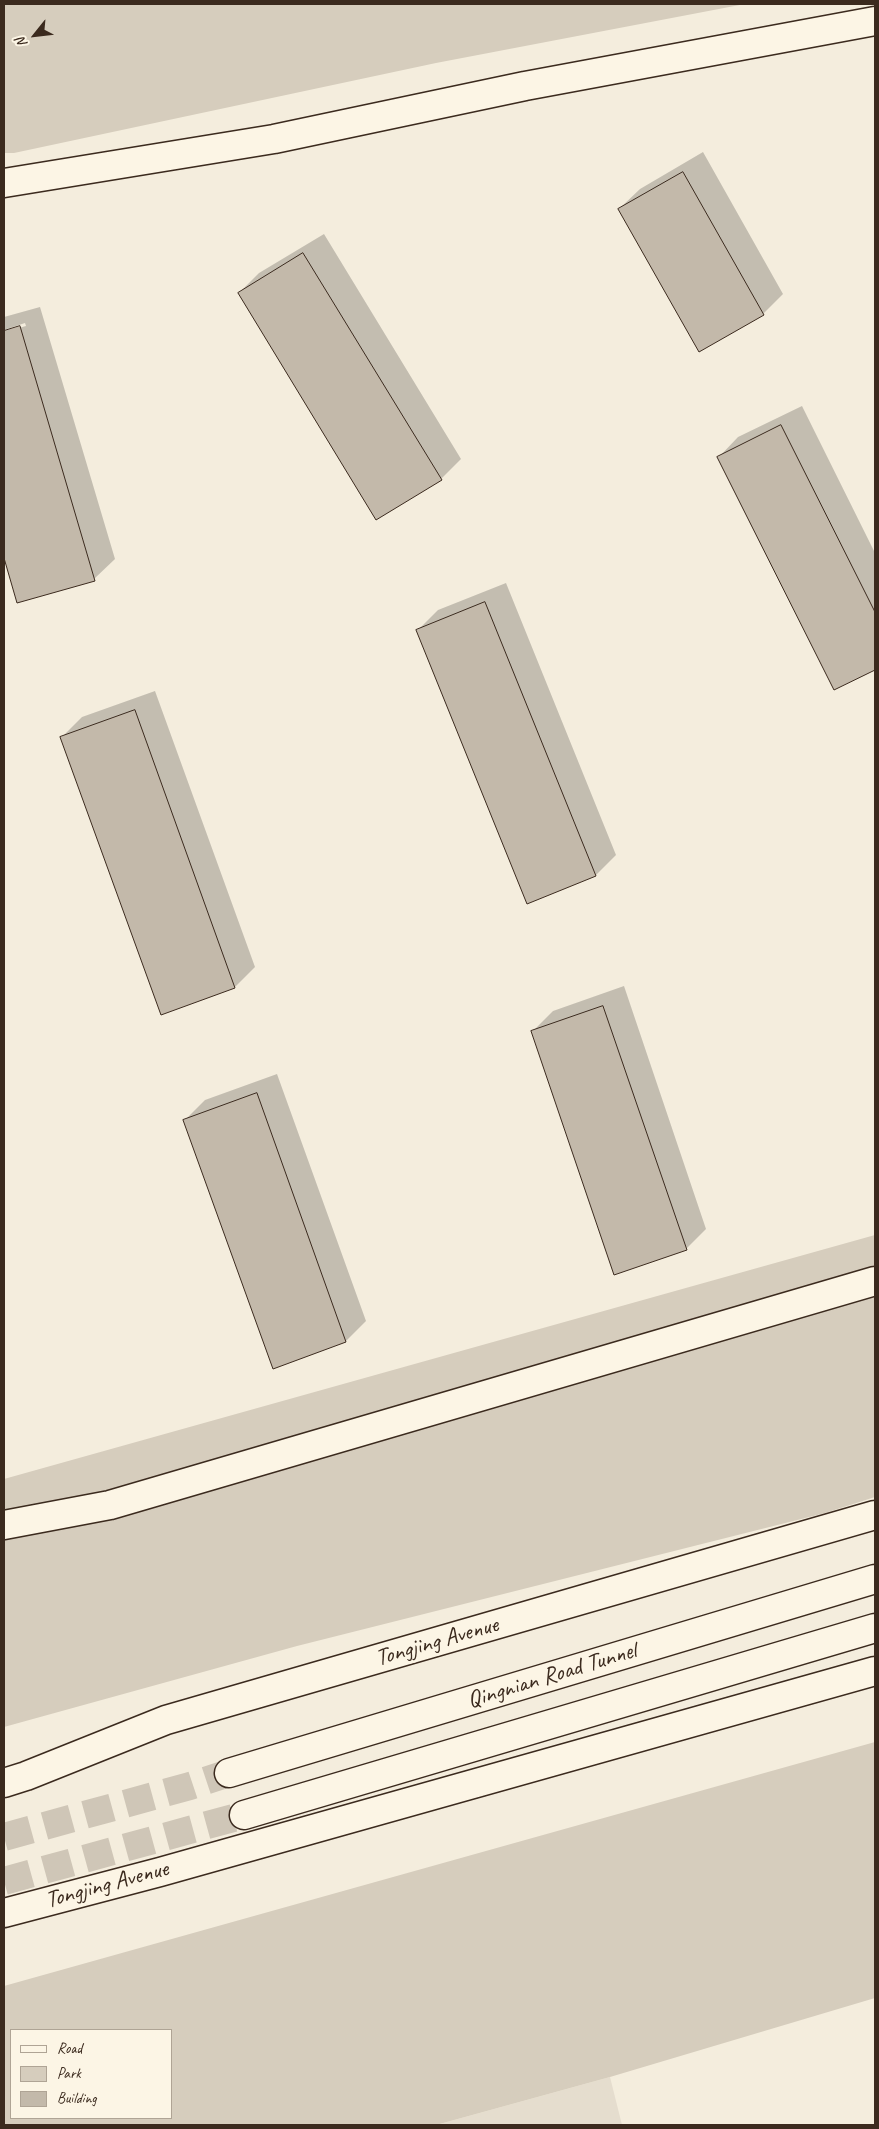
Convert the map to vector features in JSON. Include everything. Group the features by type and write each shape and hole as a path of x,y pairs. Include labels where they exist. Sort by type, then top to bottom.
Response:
{"main road":[{"path":"4,183 274,139 525,86 875,21"},
{"path":"4,1525 110,1505 875,1281"},
{"name":"Tongjing Avenue","path":"4,1782 26,1776 166,1720 875,1515"},
{"name":"Qingnian Road Tunnel","path":"229,1773 875,1579"},
{"name":"Qingnian Road Tunnel","path":"244,1815 875,1628"},
{"name":"Tongjing Avenue","path":"4,1913 179,1866 875,1671"}],"shaded area":[{"path":"610,2077 622,2125 436,2125"}],"green space":[{"path":"4,4 745,4 436,63 14,153 4,153"},
{"path":"875,1235 875,1497 825,1513 297,1646 4,1727 4,1479"},
{"path":"875,1742 875,1998 610,2077 436,2125 4,2125 4,1986"}],"building":[{"path":"683,172 764,315 699,352 618,209"},
{"path":"303,253 442,480 376,520 238,293"},
{"path":"20,326 95,581 17,603 4,558 4,331"},
{"path":"781,425 875,612 875,670 834,690 717,457"},
{"path":"485,602 596,876 527,904 416,630"},
{"path":"135,710 235,988 161,1015 60,737"},
{"path":"603,1006 687,1250 614,1275 531,1031"},
{"path":"257,1093 346,1342 273,1369 183,1120"}],"tunnel":[{"path":"4,1837 190,1786 229,1773"},
{"path":"4,1881 244,1815"}]}
